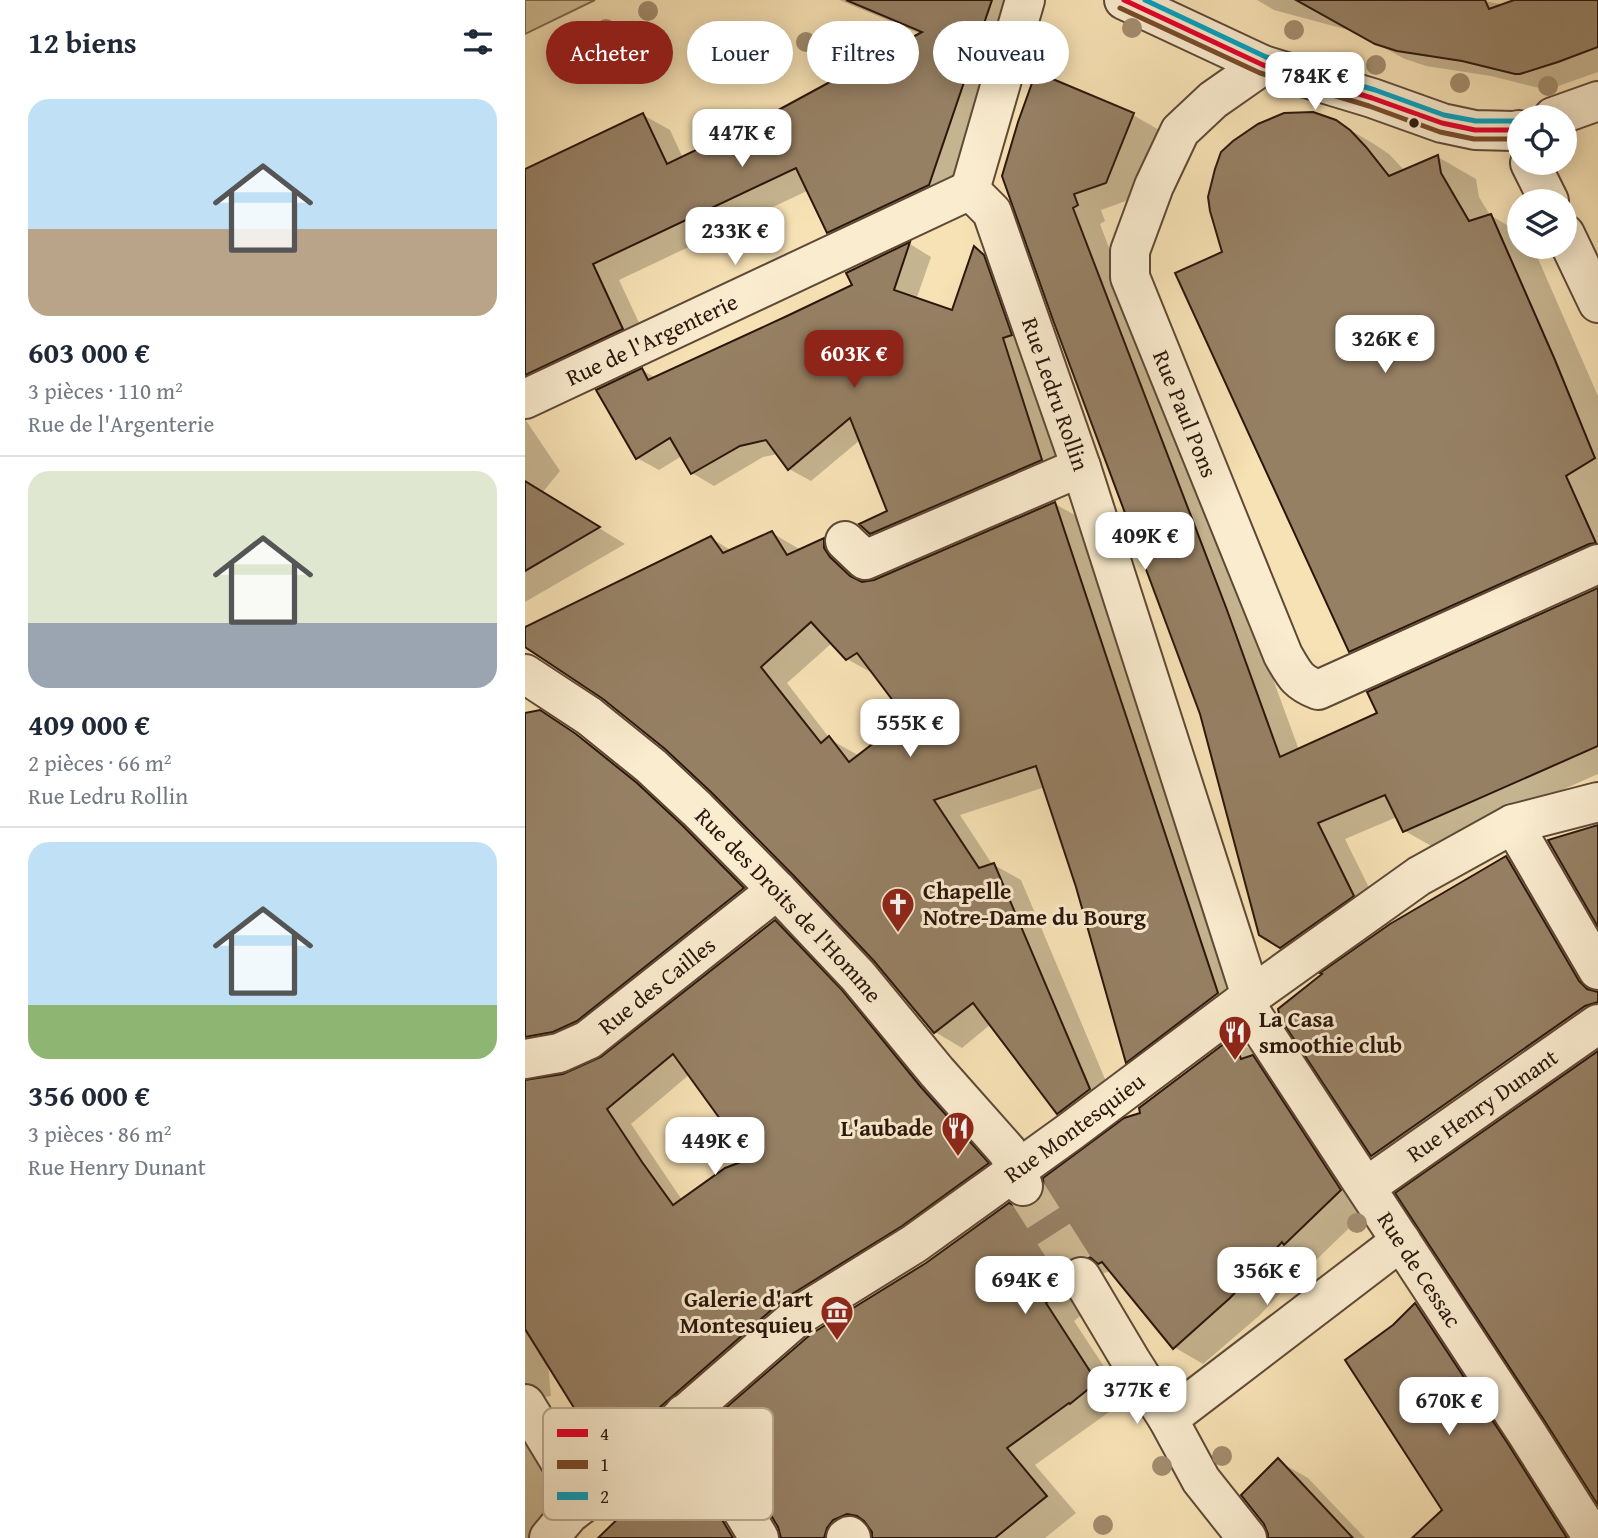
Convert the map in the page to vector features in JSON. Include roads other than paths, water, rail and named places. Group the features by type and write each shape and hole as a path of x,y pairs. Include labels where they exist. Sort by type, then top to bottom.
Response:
{"street":[{"path":"970,190 1025,0"},
{"path":"1124,0 1263,65 1441,123 1507,138"},
{"name":"Rue Paul Pons","path":"1263,65 1213,100 1180,131 1154,186 1130,251 1130,277 1278,643 1297,679 1318,690 1598,564"},
{"path":"1577,108 1598,101"},
{"name":"Rue de l'Argenterie","path":"525,399 970,190"},
{"name":"Rue Ledru Rollin","path":"970,190 992,212 1081,467 1247,999"},
{"path":"1577,259 1598,303"},
{"path":"855,551 1081,467"},
{"name":"Rue des Droits de l'Homme","path":"525,674 589,716 651,766 777,890 858,976 1007,1151 1020,1178"},
{"name":"Rue Montesquieu","path":"691,1408 798,1316 1020,1178 1072,1131 1247,999 1419,876 1513,824 1598,802"},
{"path":"1513,824 1598,970"},
{"name":"Rue des Cailles","path":"525,1059 559,1053 588,1040 777,890"},
{"name":"Rue de Cessac","path":"1247,999 1593,1538"},
{"name":"Rue Henry Dunant","path":"1366,1187 1598,1024"},
{"path":"1168,1419 1401,1241"},
{"path":"1081,1277 1168,1419 1201,1480 1247,1538"},
{"path":"525,1404 543,1434"},
{"name":"Rue Montesquieu","path":"549,1538 564,1520"},
{"path":"748,1520 759,1538"}],"tunnel":[{"path":"1023,1186 1081,1277"}],"place":[{"name":"Chapelle Notre-Dame du Bourg","path":"898,934"},
{"name":"La Casa smoothie club","path":"1235,1062"},
{"name":"L'aubade","path":"958,1158"},
{"name":"Galerie d'art Montesquieu","path":"837,1342"}]}
